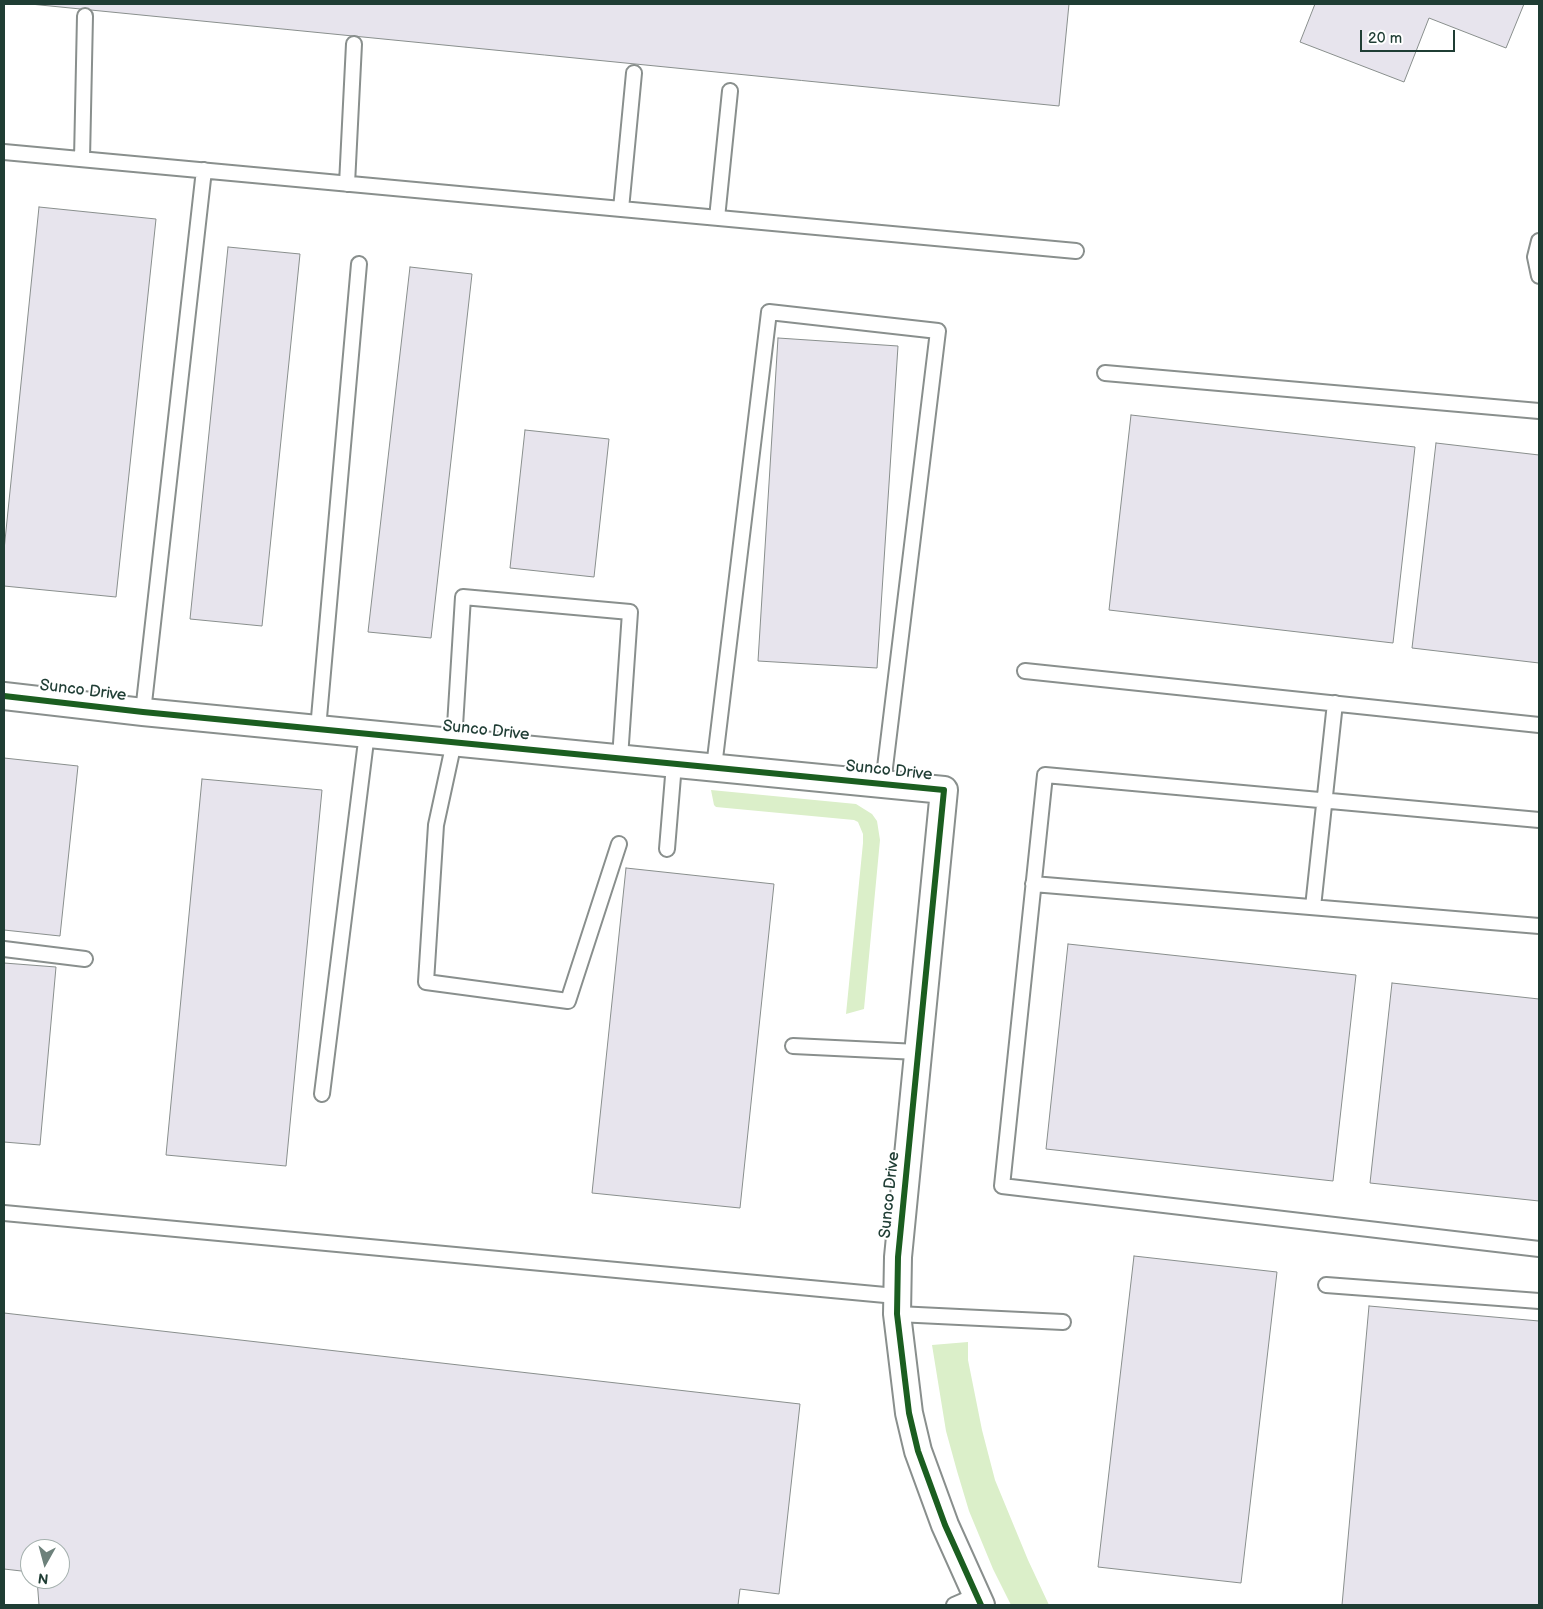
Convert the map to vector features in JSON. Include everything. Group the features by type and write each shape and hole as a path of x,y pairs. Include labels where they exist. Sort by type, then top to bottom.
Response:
{"street":[{"name":"Sunco Drive","path":"4,696 143,712 944,790 898,1257 897,1305 908,1413 918,1451 971,1602"}],"lane":[{"path":"82,159 85,16"},
{"path":"347,184 354,44"},
{"path":"620,209 634,72"},
{"path":"717,218 730,91"},
{"path":"4,152 1076,251"},
{"path":"143,712 204,170"},
{"path":"1539,241 1535,257 1539,276"},
{"path":"318,729 359,264"},
{"path":"714,768 769,312 938,331 883,784"},
{"path":"1105,373 1539,412"},
{"path":"619,844 568,1001 426,982 436,825 454,742 463,598 630,612 620,758"},
{"path":"1025,671 1539,725"},
{"path":"1313,908 1335,704"},
{"path":"322,1094 367,733"},
{"path":"668,850 674,764"},
{"path":"1539,820 1044,775 1002,1186 1539,1249"},
{"path":"1033,884 1539,926"},
{"path":"4,949 85,959"},
{"path":"793,1046 918,1052"},
{"path":"4,1213 1063,1322"},
{"path":"1326,1285 1539,1301"}],"green space":[{"path":"711,790 856,804 872,814 877,821 880,840 864,1009 846,1014 863,843 863,834 858,822 854,820 716,807"},
{"path":"968,1342 968,1360 982,1430 995,1480 1049,1605 1011,1605 993,1569 969,1511 946,1431 932,1345"}],"building":[{"path":"30,4 1069,4 1059,106"},
{"path":"1315,4 1524,4 1506,48 1429,18 1404,82 1300,42"},
{"path":"39,207 156,219 116,597 4,586 4,550"},
{"path":"228,247 300,254 262,626 190,619"},
{"path":"410,267 472,274 431,638 368,632"},
{"path":"778,338 898,346 877,668 758,661"},
{"path":"1131,415 1415,447 1393,643 1109,610"},
{"path":"525,430 609,439 594,577 510,568"},
{"path":"1436,443 1539,455 1539,663 1412,648"},
{"path":"4,758 78,766 60,936 4,930"},
{"path":"202,779 322,790 286,1166 166,1155"},
{"path":"626,868 774,884 740,1208 592,1193"},
{"path":"1068,944 1356,975 1333,1181 1046,1149"},
{"path":"4,963 56,967 40,1145 4,1142"},
{"path":"1392,983 1539,999 1539,1201 1370,1183"},
{"path":"1134,1256 1277,1272 1241,1583 1098,1567"},
{"path":"1369,1306 1539,1321 1539,1605 1342,1605"},
{"path":"4,1313 800,1404 779,1594 740,1589 738,1605 39,1605 38,1589 70,1589 70,1539 20,1539 20,1571 4,1569"}],"cycle path":[{"path":"4,696 143,712 944,790 898,1257 897,1314 909,1413 918,1451 945,1525 981,1605"}]}
